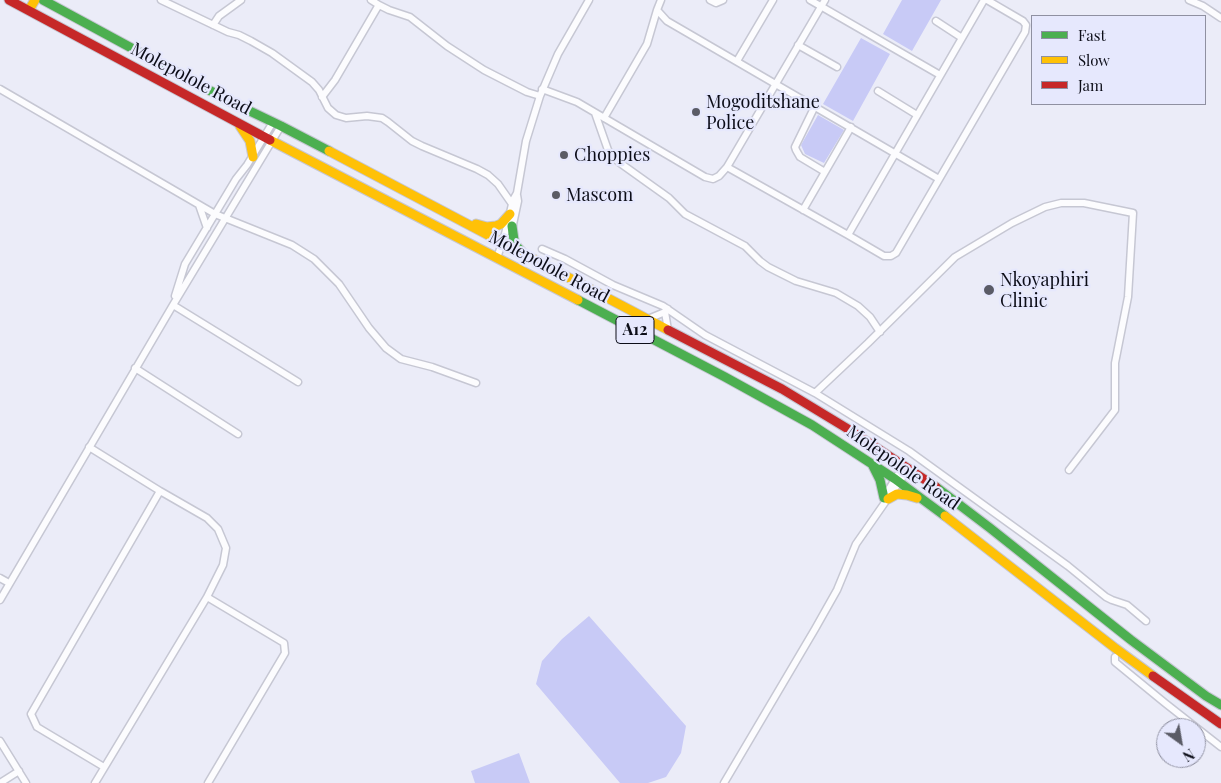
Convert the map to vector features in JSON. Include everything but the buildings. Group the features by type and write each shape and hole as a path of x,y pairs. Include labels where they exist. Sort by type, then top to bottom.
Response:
{"main road":[{"name":"Molepolole Road","path":"9,0 268,139 708,368 812,425 923,499 1115,648 1221,724"},
{"path":"33,13 35,0"},
{"name":"Molepolole Road","path":"43,0 231,102 277,124 782,389 906,467 990,528 1131,640 1221,705"},
{"path":"33,13 43,0"},
{"path":"58,0 64,12"},
{"path":"237,122 250,141 252,157"},
{"path":"462,221 487,227 496,226 501,224 510,214"},
{"path":"512,226 517,247 526,255"},
{"path":"871,463 880,480 886,498 902,494 923,499"}],"street":[{"path":"161,0 213,25 251,40 272,53 312,82 328,108 336,115 346,118 367,116 382,118 412,141 488,175 498,184 512,204"},
{"path":"213,25 219,16 241,0"},
{"path":"371,0 410,17 452,50 484,70 528,92 541,92 577,102 705,177 712,179 720,176 727,167 825,0"},
{"path":"505,244 512,204 517,193 526,141 541,92 558,54 589,0"},
{"path":"604,118 647,44 661,0"},
{"path":"710,0 716,2 723,0"},
{"path":"737,61 773,0"},
{"path":"810,0 940,75"},
{"path":"727,167 884,256 891,256 896,253 1025,32 1026,25 1023,21 985,0 848,235"},
{"path":"1189,0 1203,6 1221,18"},
{"path":"322,97 340,71 379,4"},
{"path":"657,10 667,21 939,179"},
{"path":"936,21 962,38"},
{"path":"798,45 836,66"},
{"path":"0,89 215,214 292,245 314,259 339,284 369,328 386,348 401,359 476,382"},
{"path":"878,91 917,115"},
{"path":"815,106 795,147 800,157 825,172"},
{"path":"595,112 608,150 620,164 658,189 685,214 745,246 768,268 796,281 836,293 858,306 870,317 880,332"},
{"path":"0,600 135,368 255,169 277,124"},
{"path":"803,210 851,127"},
{"path":"173,305 185,264 236,180 252,157 268,139"},
{"path":"247,165 255,169"},
{"path":"499,259 512,226 518,201 517,193"},
{"path":"816,393 955,257 1012,223 1045,207 1061,202 1084,203 1133,213 1128,297 1115,363 1116,410 1069,470"},
{"path":"199,204 207,228"},
{"path":"542,249 666,311 705,335 816,393 909,451 1068,566 1106,597 1128,605 1146,621"},
{"path":"173,305 298,382"},
{"path":"648,319 666,311"},
{"path":"666,311 668,330"},
{"path":"135,368 238,434"},
{"path":"89,447 207,518 218,529 226,548 223,565 207,597 95,783"},
{"path":"724,783 837,590 856,544 906,467"},
{"path":"104,767 37,727 31,714 160,491"},
{"path":"0,578 9,583"},
{"path":"207,597 284,643 285,653 208,783"},
{"path":"1115,657 1116,662 1158,698 1221,747"},
{"path":"0,742 26,783"},
{"path":"0,783 19,771"}],"shaded area":[{"path":"902,0 941,0 912,51 883,34"},
{"path":"861,38 890,54 853,121 823,104"},
{"path":"818,115 844,130 824,163 805,154 801,145"},
{"path":"589,616 686,726 681,753 666,777 648,783 620,783 536,684 542,661 562,639"},
{"path":"519,753 530,783 475,783 471,771"}],"traffic: fast":[{"path":"43,0 231,102 329,151"},
{"path":"512,226 514,240 522,252"},
{"path":"578,300 812,425 895,479 945,516"},
{"path":"873,466 880,480 884,498"},
{"path":"936,487 1131,640 1221,705"}],"traffic: slow":[{"path":"29,10 35,0"},
{"path":"240,126 250,141 253,157"},
{"path":"270,140 578,300"},
{"path":"329,151 668,330"},
{"path":"476,224 487,227 496,226 501,224 510,214"},
{"path":"888,499 897,494 917,498"},
{"path":"945,516 1153,676"}],"traffic: jam":[{"path":"9,0 270,140"},
{"path":"668,330 782,389 848,429 936,487"},
{"path":"1153,676 1221,724"}],"place":[{"name":"Mogoditshane Police","path":"696,112"},
{"name":"Choppies","path":"564,155"},
{"name":"Mascom","path":"556,195"},
{"name":"Nkoyaphiri Clinic","path":"989,290"}]}
